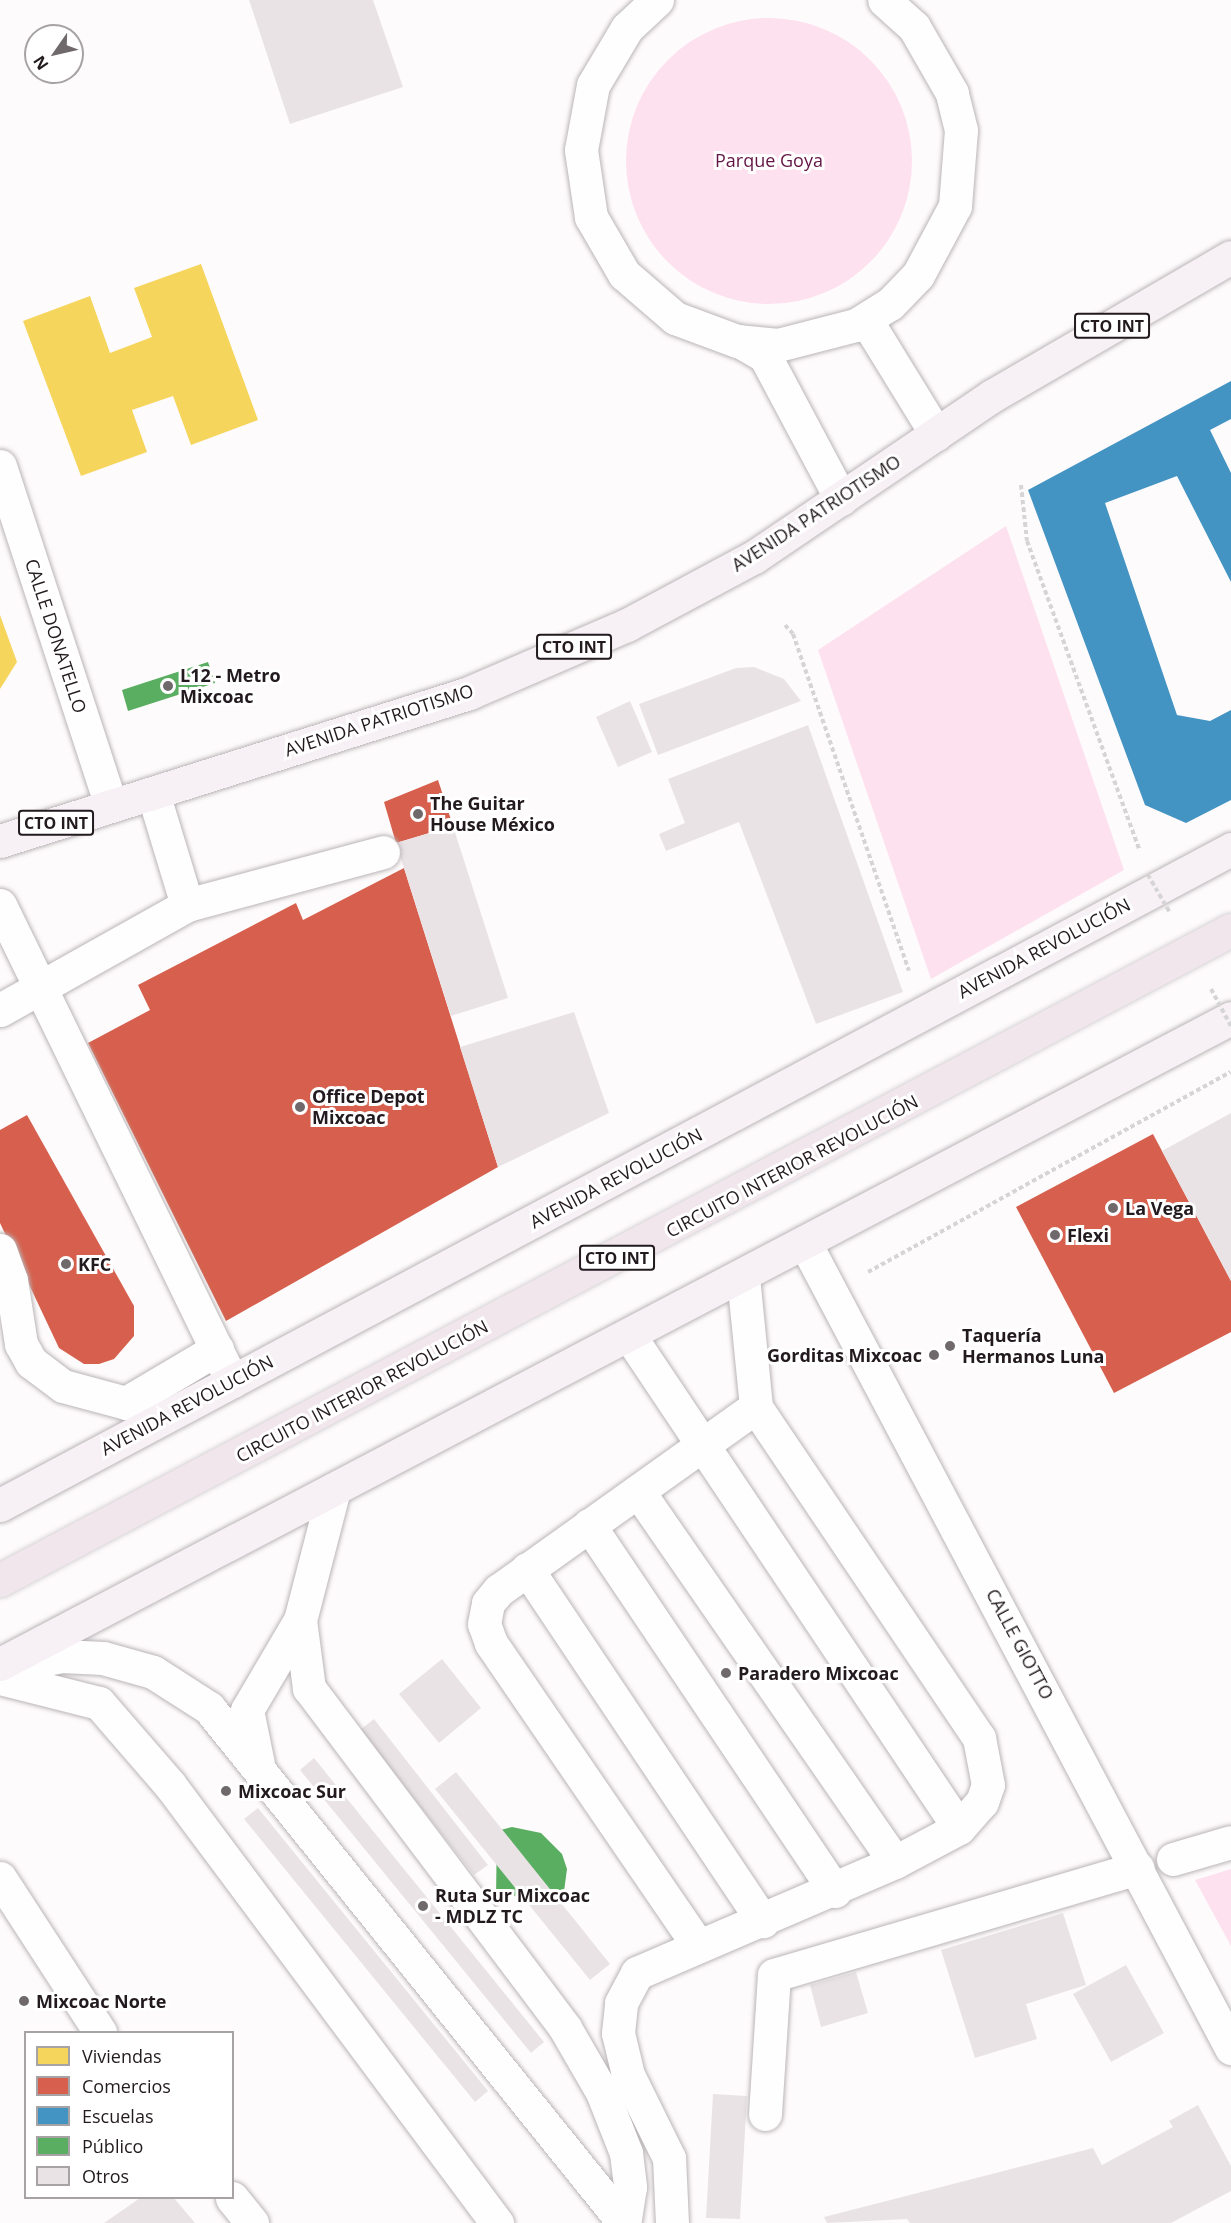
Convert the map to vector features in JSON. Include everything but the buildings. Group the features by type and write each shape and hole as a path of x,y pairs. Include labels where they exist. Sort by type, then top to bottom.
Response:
{"highway":[{"name":"CIRCUITO INTERIOR REVOLUCIÓN","path":"0,1580 1231,930"}],"main road":[{"name":"AVENIDA PATRIOTISMO","path":"0,841 511,675 627,625 754,557 936,434 1231,257"},
{"name":"AVENIDA REVOLUCIÓN","path":"0,1505 1231,849"},
{"path":"0,1666 1231,1018"}],"street":[{"path":"657,0 627,28 593,85 583,117 583,184 606,247 647,298 675,318 737,341 765,356 841,499"},
{"path":"737,341 778,345 817,339 866,320 918,275 940,241 961,168 958,121 936,58 914,27 884,0"},
{"path":"866,320 936,434"},
{"name":"CALLE DONATELLO","path":"0,466 111,806"},
{"path":"153,793 188,905"},
{"path":"0,1010 40,985 188,905 383,852"},
{"path":"0,905 232,1381"},
{"name":"CALLE GIOTTO","path":"805,1243 1138,1868 1231,2048"},
{"path":"0,1250 11,1280 21,1344 31,1362 63,1386 126,1402 217,1349"},
{"path":"672,2223 669,2158 628,2075 618,2020 638,1973 697,1944 763,1921 835,1891 959,1828 982,1802 987,1785 979,1738 756,1407 743,1276"},
{"path":"629,1335 700,1447 959,1828"},
{"path":"697,1944 491,1643 484,1624 488,1603 527,1569 756,1407"},
{"path":"259,1768 248,1710 300,1620 334,1490"},
{"path":"638,1491 895,1862"},
{"path":"589,1525 835,1891"},
{"path":"527,1569 763,1921"},
{"path":"300,1620 302,1664 321,1710 566,2028 602,2092 626,2152 630,2187 624,2223"},
{"path":"0,1666 62,1656 103,1658 153,1672 184,1687 209,1708 624,2223"},
{"path":"0,1678 99,1703 170,1785 497,2223"},
{"path":"1173,1859 1231,1842"},
{"path":"765,2114 774,1975 1138,1868"},
{"path":"0,1878 99,2031"},
{"path":"233,2199 252,2223"}],"path":[{"path":"1021,485 1028,541 1140,852"},
{"path":"785,625 793,634 911,978"},
{"path":"1144,864 1159,893"},
{"path":"860,1277 1231,1072"}],"green space":[{"name":"Parque Goya","path":"755,18 783,18 811,24 837,35 860,50 880,70 895,93 906,119 912,147 910,189 895,229 880,252 860,272 837,287 811,298 783,304 755,304 727,298 701,287 678,272 658,252 643,229 632,203 626,175 626,147 632,119 643,93 658,70 678,50 701,35 727,24"},
{"path":"1006,526 1124,870 931,979 818,650"},
{"path":"1231,1869 1231,1946 1195,1880"}],"place":[{"name":"L12 - Metro Mixcoac","path":"168,686"},
{"name":"The Guitar House México","path":"418,814"},
{"name":"Office Depot Mixcoac","path":"300,1107"},
{"name":"La Vega","path":"1113,1208"},
{"name":"Flexi","path":"1055,1235"},
{"name":"KFC","path":"66,1264"},
{"name":"Taquería Hermanos Luna","path":"950,1346"},
{"name":"Gorditas Mixcoac","path":"934,1355"},
{"name":"Paradero Mixcoac","path":"726,1673"},
{"name":"Mixcoac Sur","path":"226,1791"},
{"name":"Ruta Sur Mixcoac - MDLZ TC","path":"423,1906"},
{"name":"Mixcoac Norte","path":"24,2001"}]}
